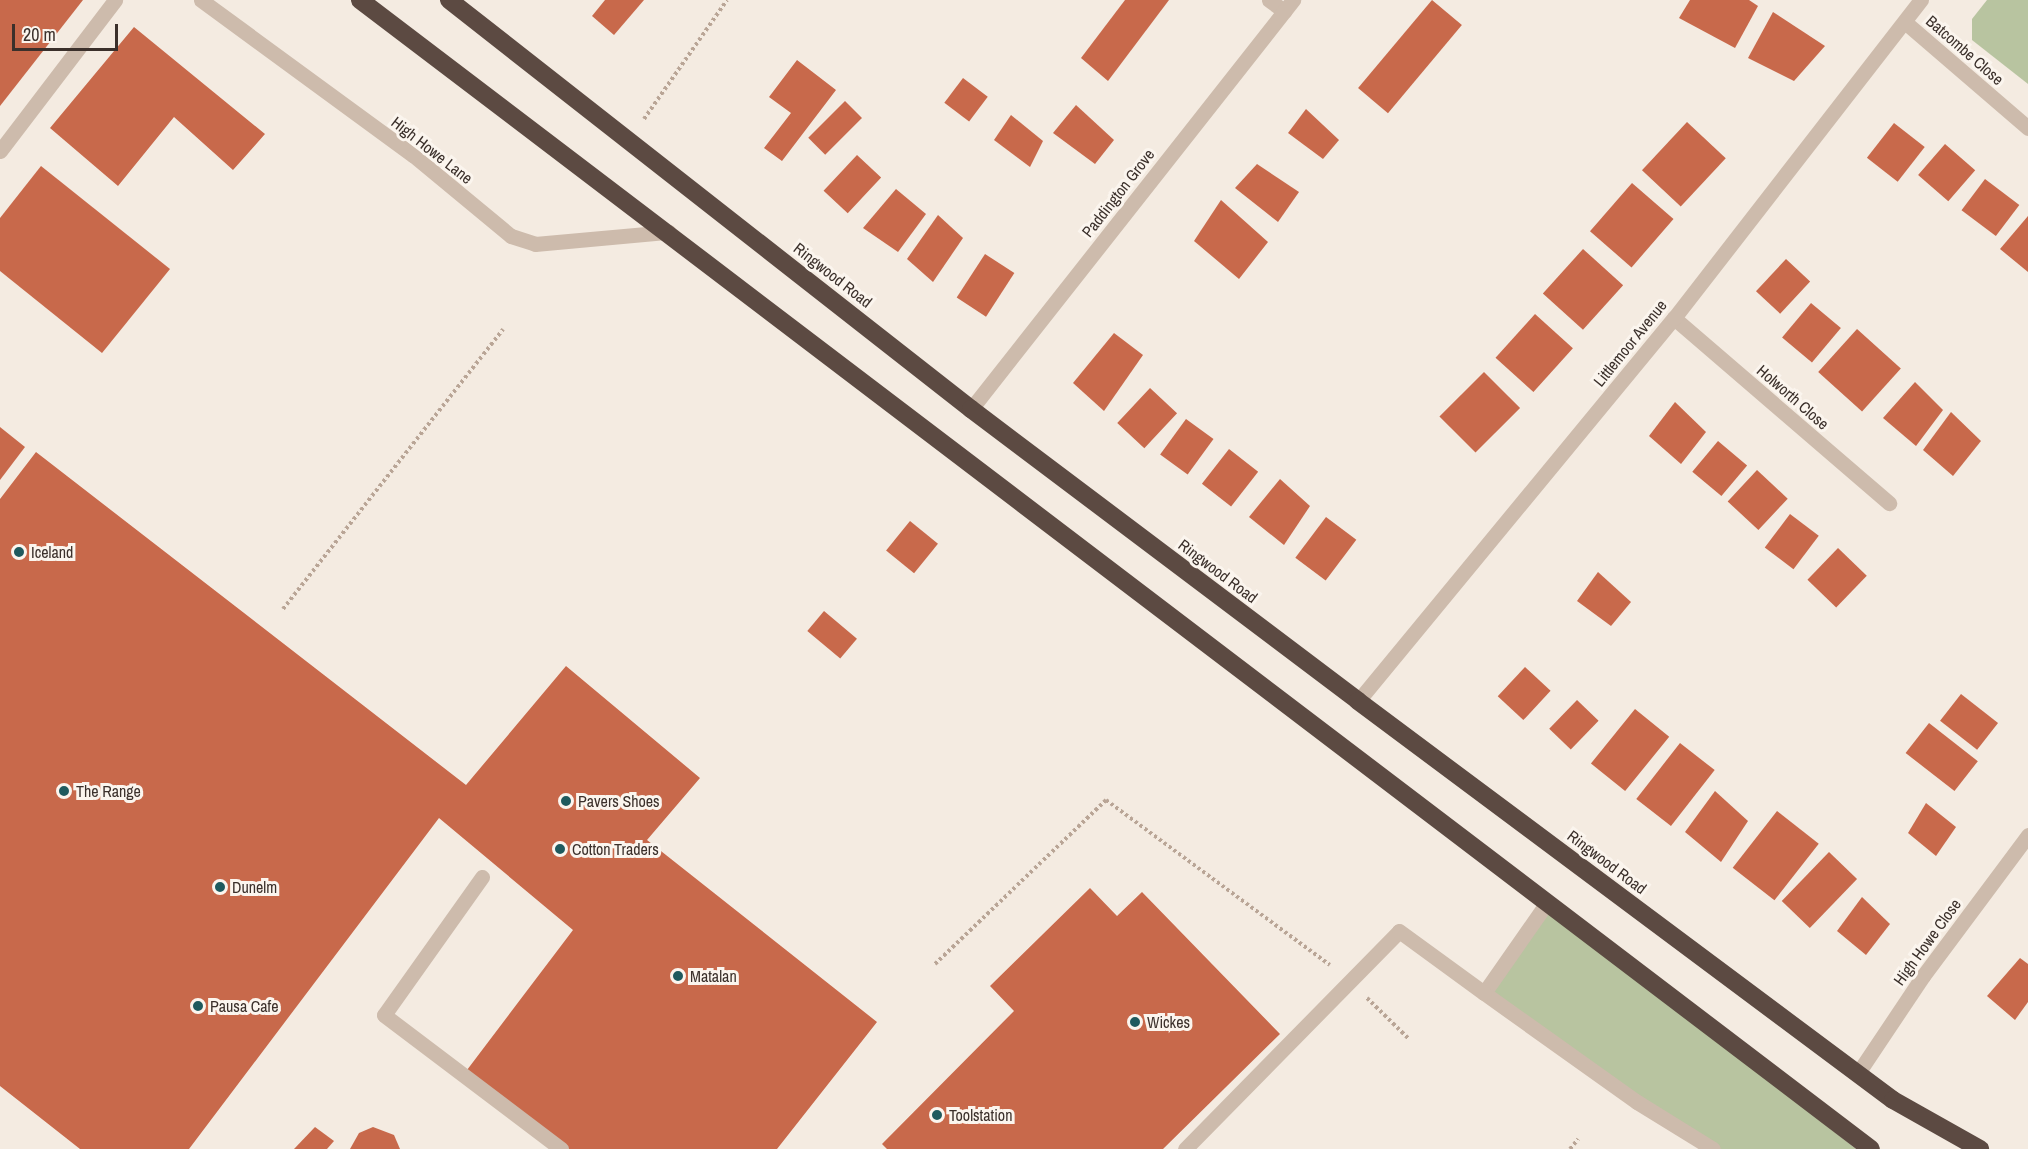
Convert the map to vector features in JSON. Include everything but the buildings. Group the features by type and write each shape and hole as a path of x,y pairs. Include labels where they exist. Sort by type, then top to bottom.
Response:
{"highway":[{"path":"360,0 1871,1149"},
{"name":"Ringwood Road","path":"449,0 971,409 1358,701 1893,1100 1980,1149"}],"street":[{"path":"0,151 115,0"},
{"name":"High Howe Lane","path":"201,0 413,155 511,236 535,244 668,232"},
{"path":"1269,0 1288,6"},
{"name":"Littlemoor Avenue","path":"1358,701 1674,318 1906,23 1921,0"},
{"name":"Paddington Grove","path":"971,409 1288,6"},
{"name":"Batcombe Close","path":"1906,23 2028,128"},
{"name":"Holworth Close","path":"1674,318 1888,503"},
{"name":"High Howe Close","path":"1858,1073 1923,976 2028,835"},
{"path":"482,877 384,1015 561,1149"},
{"path":"1484,993 1546,904"},
{"path":"1185,1149 1349,979 1399,931 1637,1102 1713,1149"},
{"path":"1847,1131 1856,1149"}],"path":[{"path":"640,125 727,0"},
{"path":"284,609 503,329"},
{"path":"935,964 1106,800 1232,894 1277,921 1349,979 1409,1039"},
{"path":"1570,1149 1578,1139"}],"green space":[{"path":"1987,0 2028,0 2028,84 1972,40 1972,19"},
{"path":"1546,904 1856,1149 1713,1149 1484,993"}],"place":[{"name":"Iceland","path":"19,552"},
{"name":"The Range","path":"64,791"},
{"name":"Pavers Shoes","path":"566,801"},
{"name":"Cotton Traders","path":"560,849"},
{"name":"Dunelm","path":"220,887"},
{"name":"Matalan","path":"678,976"},
{"name":"Pausa Cafe","path":"198,1006"},
{"name":"Wickes","path":"1135,1022"},
{"name":"Toolstation","path":"937,1115"}]}
